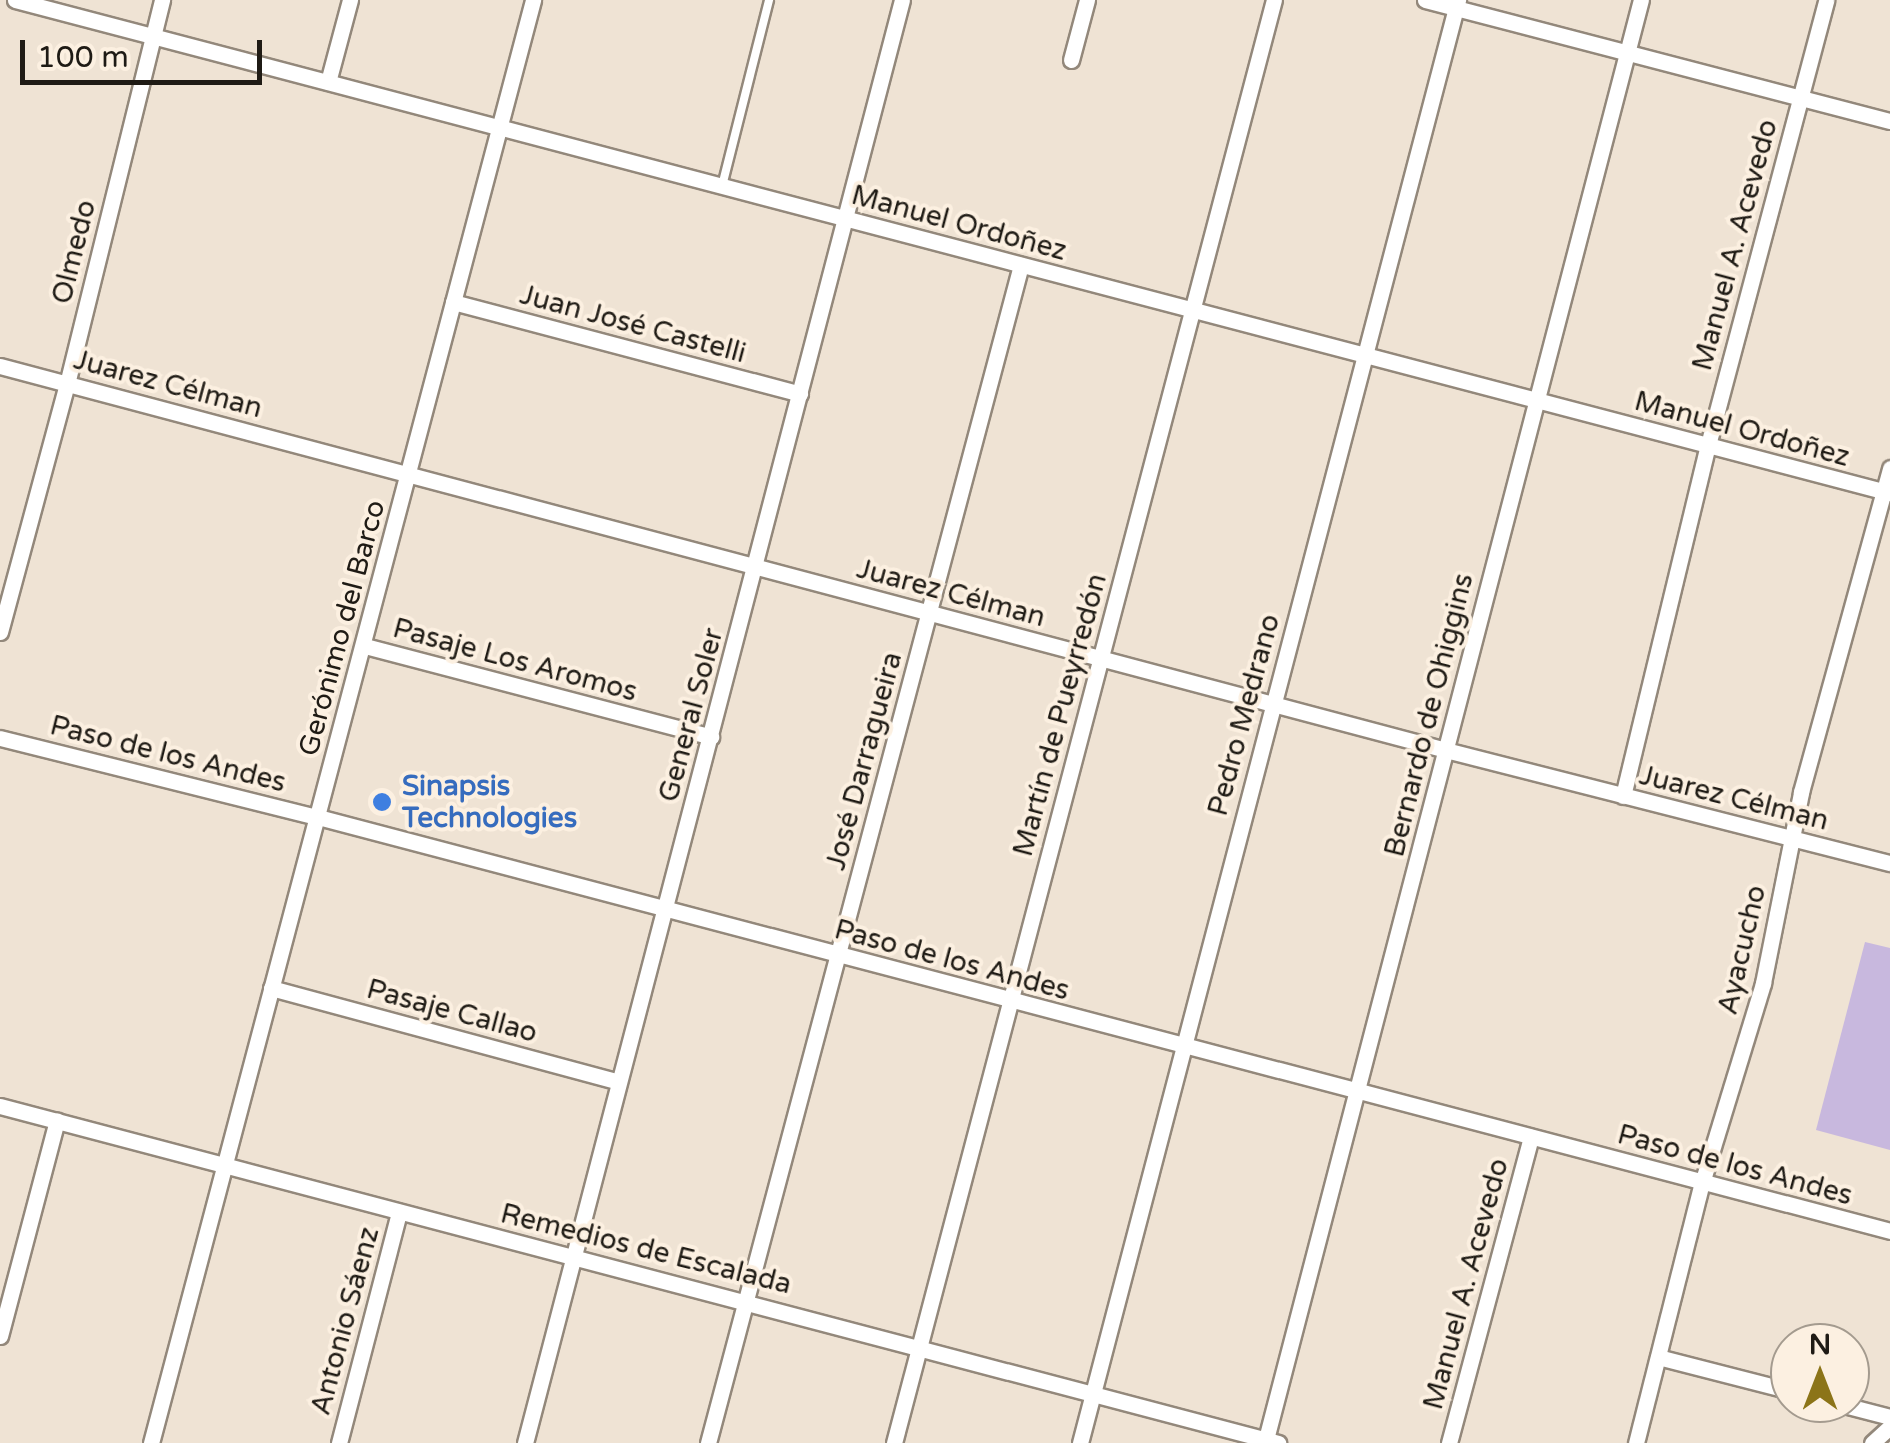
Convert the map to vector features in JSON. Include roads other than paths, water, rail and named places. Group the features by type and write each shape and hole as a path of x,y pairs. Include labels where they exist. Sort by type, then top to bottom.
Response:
{"street":[{"name":"Manuel Ordoñez","path":"15,0 1887,493"},
{"name":"Olmedo","path":"0,632 67,384 162,0"},
{"path":"328,82 350,0"},
{"name":"Gerónimo del Barco","path":"151,1443 533,0"},
{"name":"General Soler","path":"525,1443 902,0"},
{"path":"1071,60 1086,0"},
{"name":"Martín de Pueyrredón","path":"894,1443 1274,0"},
{"path":"1425,0 1457,4 1890,121"},
{"name":"Bernardo de Ohiggins","path":"1270,1442 1641,0"},
{"name":"Manuel A. Acevedo","path":"1624,796 1708,446 1826,0"},
{"name":"Pedro Medrano","path":"1080,1443 1457,4"},
{"name":"José Darragueira","path":"708,1443 1020,264"},
{"name":"Juan José Castelli","path":"453,302 800,394"},
{"name":"Juarez Célman","path":"0,366 1446,750 1890,863"},
{"name":"Ayacucho","path":"1636,1443 1702,1182 1763,983 1801,792 1887,493 1890,468"},
{"name":"Pasaje Los Aromos","path":"364,646 711,736"},
{"name":"Paso de los Andes","path":"0,738 318,817 1890,1231"},
{"name":"Pasaje Callao","path":"271,988 619,1082"},
{"name":"Remedios de Escalada","path":"0,1106 746,1300 1270,1442"},
{"path":"0,1336 57,1120"},
{"name":"Manuel A. Acevedo","path":"1450,1443 1531,1137"},
{"name":"Antonio Sáenz","path":"340,1443 400,1212"},
{"path":"1658,1357 1770,1386"},
{"path":"1872,1443 1890,1427"}],"lane":[{"path":"722,186 769,0"}],"place":[{"name":"Sinapsis Technologies","path":"382,802"}]}
